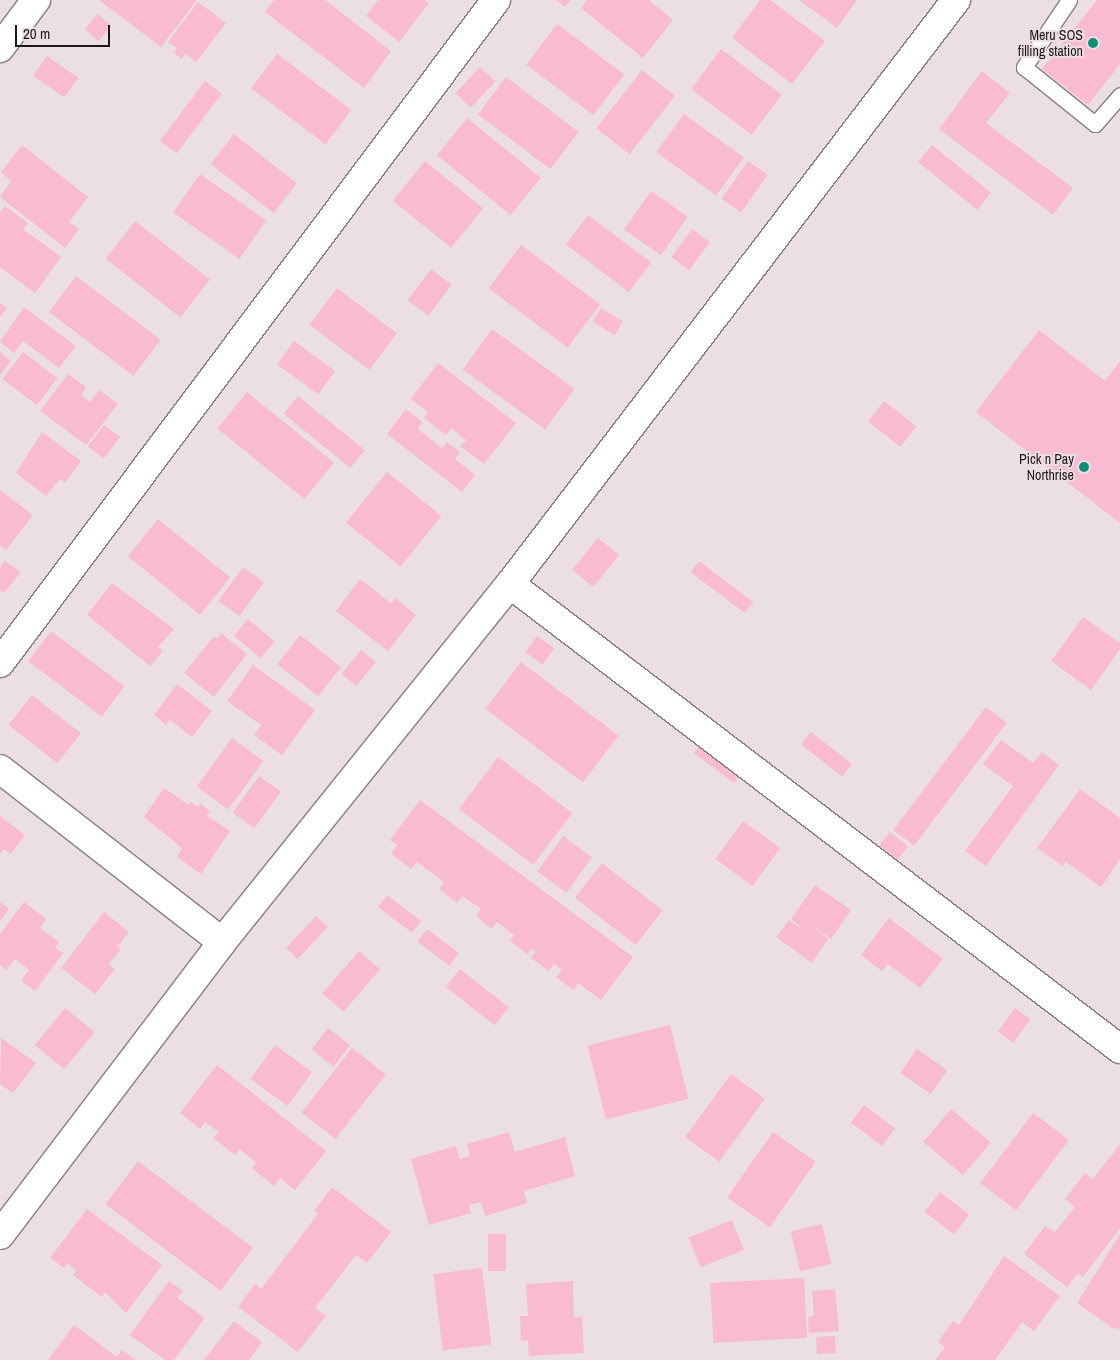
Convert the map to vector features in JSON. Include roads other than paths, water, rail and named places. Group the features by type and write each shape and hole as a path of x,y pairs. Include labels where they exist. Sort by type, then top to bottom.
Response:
{"street":[{"path":"0,48 36,0"},
{"path":"0,663 496,0"},
{"path":"0,1235 222,942 510,584 956,0"},
{"path":"510,584 1120,1049"},
{"path":"0,769 222,942"}],"lane":[{"path":"1069,0 1024,66 1095,124 1120,95"}],"place":[{"name":"Meru SOS filling station","path":"1093,43"},
{"name":"Pick n Pay Northrise","path":"1084,467"}]}
